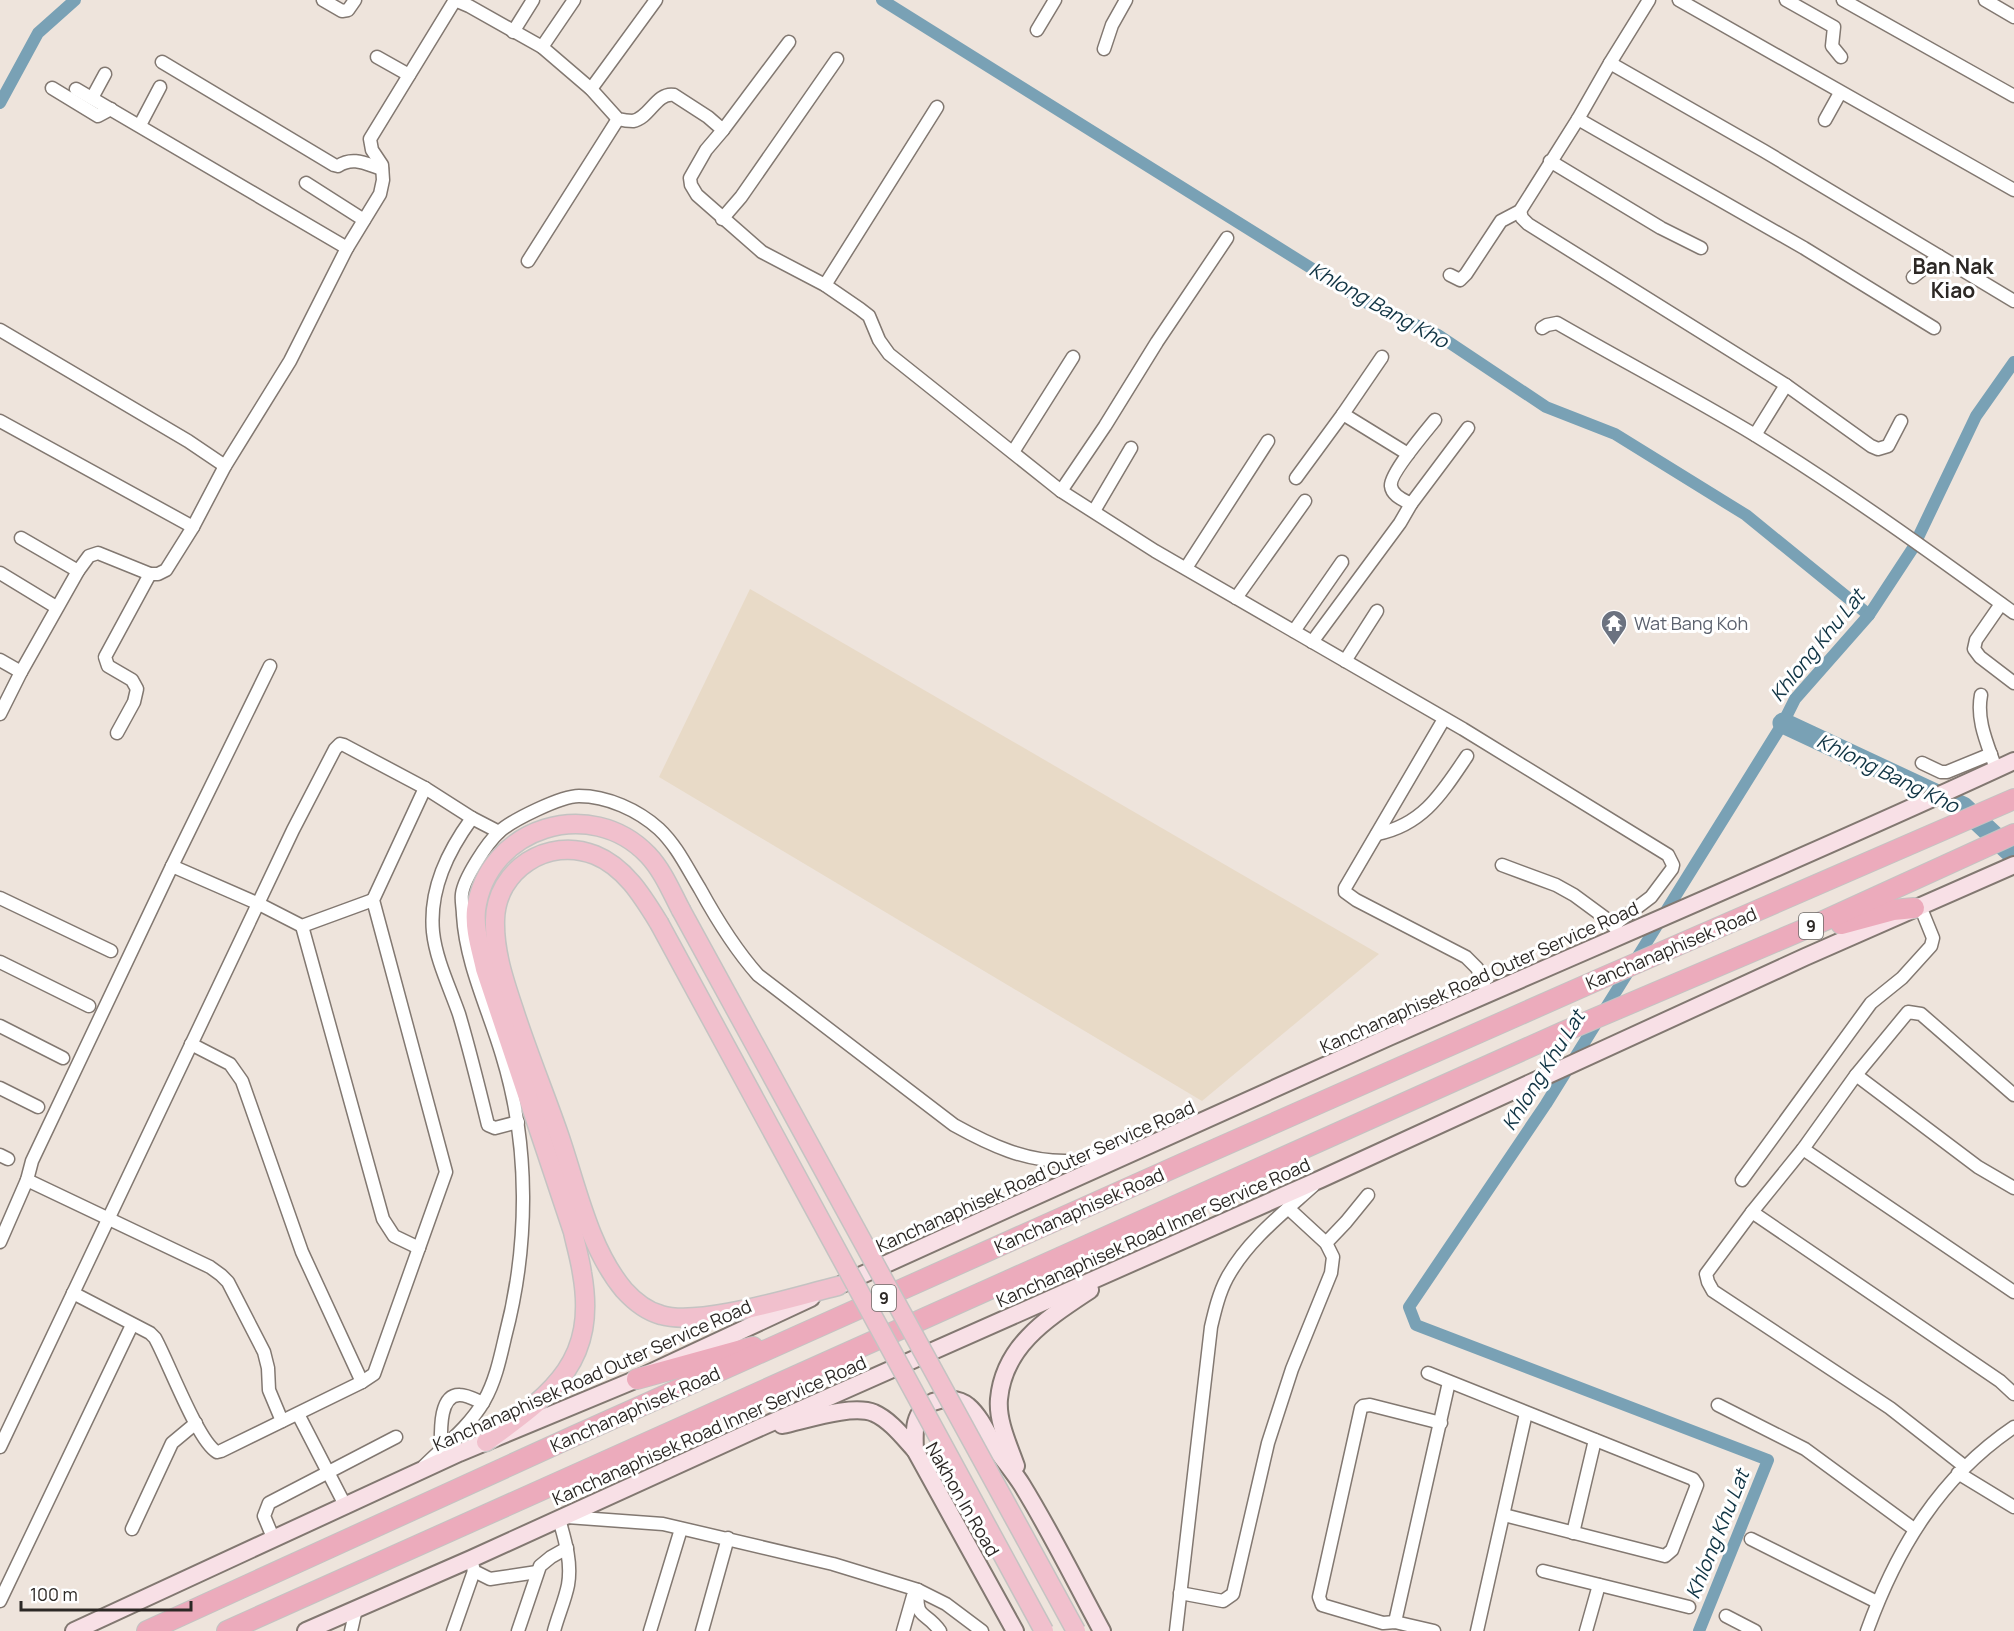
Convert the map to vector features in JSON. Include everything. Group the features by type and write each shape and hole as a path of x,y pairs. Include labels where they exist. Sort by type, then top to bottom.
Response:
{"highway":[{"name":"Kanchanaphisek Road","path":"147,1631 422,1505 1600,979 2014,799"},
{"name":"Kanchanaphisek Road","path":"235,1627 1563,1032 1819,923 2014,834"},
{"path":"1819,923 1835,925 1893,910 1917,907"},
{"path":"637,1379 736,1350 790,1340"}],"main road":[{"name":"Kanchanaphisek Road Outer Service Road","path":"74,1631 417,1473 637,1379 1148,1145 1488,994 1624,930 1676,911 1881,823 1970,782 1994,762 2014,761"},
{"path":"486,1442 532,1406 565,1374 581,1344 585,1305 582,1274 573,1232 485,969 477,931 476,911 487,875 509,848 522,837 549,827 591,825 618,834 647,854 661,871 1076,1631"},
{"path":"838,1286 711,1316 686,1318 662,1316 641,1306 624,1289 598,1246 582,1208 559,1135 503,978 495,938 496,904 502,889 521,867 543,852 569,850 594,854 607,861 625,876 640,894 659,923 1044,1631"},
{"name":"Kanchanaphisek Road Inner Service Road","path":"306,1631 356,1609 473,1565 562,1518 750,1432 1321,1179 1917,907 2012,866"},
{"path":"1022,1485 1006,1439 999,1400 1006,1371 1016,1350 1032,1331 1131,1264"},
{"path":"915,1450 916,1419 920,1412 930,1404 942,1399 960,1401 975,1413 1022,1485 1102,1631"},
{"name":"Nakhon In Road","path":"750,1432 832,1414 866,1410 883,1418 915,1450 1015,1631"}],"street":[{"path":"323,0 342,11 348,10 355,0"},
{"path":"0,712 56,607 89,556 98,553 150,574 158,574 166,570 193,527 225,466 290,361 347,248 380,194 383,180 382,169 372,150 370,138 455,0 542,47 591,89 618,119 632,121 638,119 669,94 702,113 723,130"},
{"path":"513,32 533,0"},
{"path":"542,47 574,0"},
{"path":"591,89 656,0"},
{"path":"1037,30 1055,0"},
{"path":"1104,49 1112,25 1126,0"},
{"path":"1450,275 1460,280 1501,221 1520,211 1649,0"},
{"path":"1679,0 2014,190"},
{"path":"1786,0 1834,27 1832,46 1840,57"},
{"path":"1843,0 2014,96"},
{"path":"1984,0 2014,17"},
{"path":"789,42 706,150 690,178 697,195 722,219 762,252 825,285 869,316 888,354 1061,491 1155,551 1444,719 1668,855 1673,864 1658,888 1624,930 1556,885 1503,865"},
{"path":"377,57 409,75"},
{"path":"722,219 741,197 837,59"},
{"path":"162,62 334,165 339,166 355,160 382,169"},
{"path":"1610,63 1764,151 2014,301"},
{"path":"92,98 105,74"},
{"path":"140,125 160,87"},
{"path":"52,88 98,116 111,108"},
{"path":"76,89 347,248"},
{"path":"1825,120 1840,93"},
{"path":"825,285 937,107"},
{"path":"528,261 618,119"},
{"path":"1578,119 1804,248 1934,328"},
{"path":"1550,161 1661,228 1701,248"},
{"path":"306,183 364,220"},
{"path":"1520,211 1522,218 1528,224 1786,385 1871,446 1878,449 1888,446 1901,421"},
{"path":"1061,491 1227,238"},
{"path":"1913,277 1939,256"},
{"path":"1542,328 1557,323 1755,435 1922,545 2014,613"},
{"path":"0,330 188,441 225,466"},
{"path":"1014,452 1073,357"},
{"path":"1296,478 1382,357"},
{"path":"1755,435 1786,385"},
{"path":"1342,414 1408,454"},
{"path":"1411,504 1400,498 1391,485 1408,454 1435,420"},
{"path":"0,421 193,527"},
{"path":"1312,642 1468,428"},
{"path":"1186,568 1268,441"},
{"path":"1094,511 1131,448"},
{"path":"1236,598 1305,501"},
{"path":"21,538 78,571"},
{"path":"1294,631 1342,562"},
{"path":"0,573 56,607"},
{"path":"117,733 134,702 137,689 132,680 108,666 105,657 150,574"},
{"path":"2001,604 1976,640 1974,649 1980,657 2014,683"},
{"path":"1345,661 1377,611"},
{"path":"0,660 21,672"},
{"path":"0,1242 27,1180 32,1161 270,666"},
{"path":"1922,763 1941,772 1947,772 1994,762 1978,708 1981,695"},
{"path":"1444,719 1347,881 1345,892 1356,900 1466,957 1478,968 1488,994"},
{"path":"0,1447 293,830 337,747 344,745 425,788 499,832"},
{"path":"1377,834 1395,829 1418,816 1434,803 1467,756"},
{"path":"73,1293 150,1333 155,1338 196,1423 210,1446 217,1452 298,1414 374,1374 444,1180 446,1167 373,900 425,788"},
{"path":"417,1473 465,1426 483,1403 499,1364 511,1317 521,1247 524,1179 518,1122 503,1056 467,954 462,894 469,873 499,832 536,809 576,796 603,798 637,814 658,829 676,849 724,931 758,975 954,1125 984,1142 1012,1153 1041,1160 1069,1161 1148,1145"},
{"path":"472,818 455,841 443,867 435,895 433,931 459,1016 488,1125 495,1128 518,1122"},
{"path":"172,866 259,904 302,926 373,900"},
{"path":"1,901 111,951"},
{"path":"1742,1180 1870,1003 1902,978 1931,946 1933,938 1917,907"},
{"path":"302,926 383,1219 394,1236 419,1248"},
{"path":"0,962 88,1006"},
{"path":"2014,1095 1921,1014 1908,1012 1856,1075 1803,1149 1706,1274 1710,1287 1890,1408 1961,1469 2014,1507"},
{"path":"0,1026 63,1058"},
{"path":"191,1044 230,1064 242,1081 302,1252 362,1382"},
{"path":"1856,1075 1978,1167 2014,1188"},
{"path":"0,1088 38,1107"},
{"path":"1803,1149 2014,1292"},
{"path":"1176,1631 1211,1327 1219,1298 1228,1276 1259,1236 1321,1179"},
{"path":"27,1180 210,1267 221,1275 228,1282 264,1352 268,1368 269,1390 282,1421"},
{"path":"1326,1243 1368,1195"},
{"path":"1180,1593 1223,1601 1233,1594 1268,1443 1292,1369 1331,1273 1333,1257 1326,1243 1288,1208"},
{"path":"1752,1212 2000,1381 2014,1394"},
{"path":"0,1601 132,1325"},
{"path":"1428,1373 1696,1482 1672,1550 1665,1556 1504,1515"},
{"path":"1387,1625 1441,1423 1449,1382"},
{"path":"441,1449 442,1418 448,1402 456,1395 462,1395 483,1403"},
{"path":"1434,1631 1387,1625 1322,1605 1318,1597 1363,1406 1367,1405 1441,1423"},
{"path":"1718,1405 1805,1449 1914,1529"},
{"path":"1477,1631 1526,1413"},
{"path":"298,1414 346,1506"},
{"path":"132,1529 172,1443 196,1423"},
{"path":"1867,1631 1877,1602 1914,1529 1961,1469 1989,1443 2014,1427"},
{"path":"274,1540 264,1516 269,1503 396,1437"},
{"path":"1573,1533 1595,1440"},
{"path":"554,1631 568,1586 569,1566 562,1518 653,1523 728,1538 832,1564 917,1589 946,1604 975,1629"},
{"path":"650,1631 681,1529"},
{"path":"702,1631 728,1538"},
{"path":"1751,1539 1877,1602"},
{"path":"518,1631 537,1572 544,1562 567,1548"},
{"path":"453,1631 473,1565 490,1579 537,1572"},
{"path":"1543,1571 1689,1608"},
{"path":"1586,1631 1599,1585"},
{"path":"903,1631 917,1589"},
{"path":"917,1589 916,1606 918,1610 940,1631"},
{"path":"351,1631 356,1609"},
{"path":"1726,1616 1755,1631"}],"shaded area":[{"path":"750,589 1379,954 1202,1101 659,777"}],"waterway":[{"path":"0,103 38,33 75,0"},
{"name":"Khlong Bang Kho","path":"882,0 1367,303 1438,335 1546,407 1615,434 1746,515 1869,615"},
{"name":"Khlong Khu Lat","path":"1699,1631 1768,1460 1416,1325 1409,1307 1546,1104 1783,723 1795,699 1869,615 1913,548 1976,416 2014,362"},
{"name":"Khlong Bang Kho","path":"1783,723 1963,807 2014,855"}],"place":[{"name":"Wat Bang Koh","path":"1614,646"}],"district":[{"name":"Ban Nak Kiao","path":"1953,278"}]}
